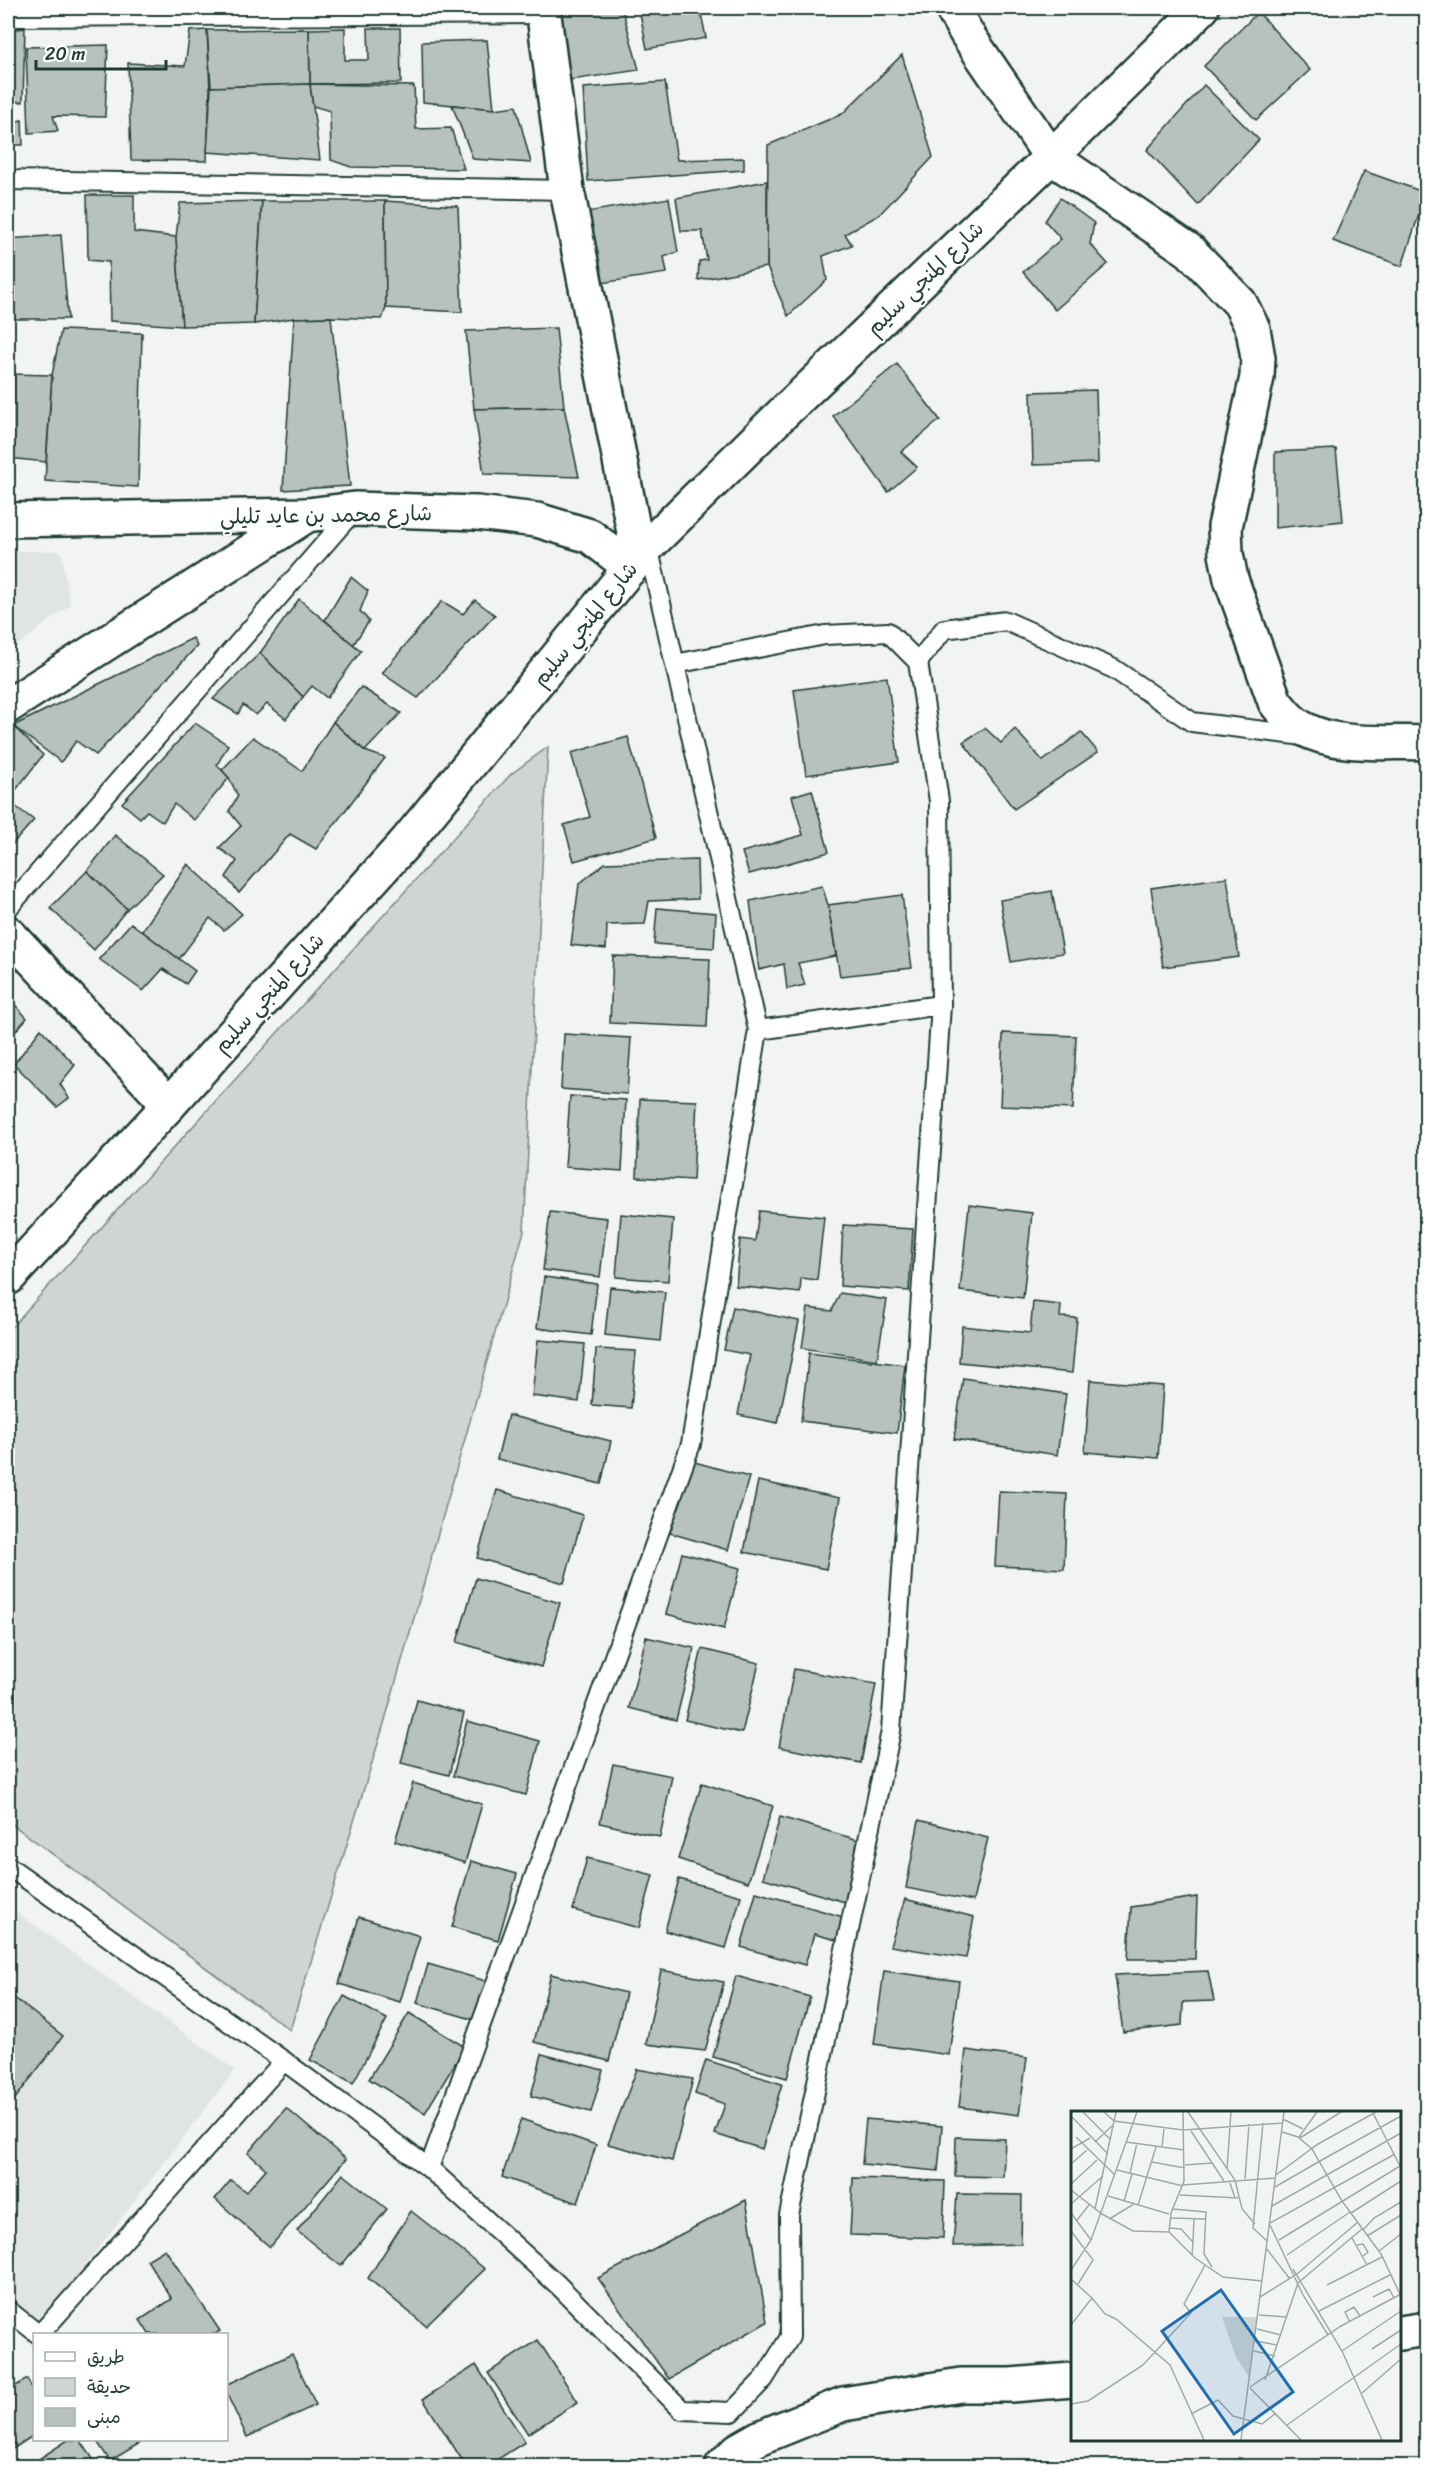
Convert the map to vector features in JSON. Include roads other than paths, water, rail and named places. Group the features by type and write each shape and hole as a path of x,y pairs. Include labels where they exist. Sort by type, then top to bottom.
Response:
{"street":[{"path":"952,8 967,34 1051,157 1190,251 1240,303 1253,330 1258,358 1257,377 1225,527 1226,554 1231,579 1275,702 1289,718 1302,728 1335,740 1426,742"},
{"name":"شارع المنجي سليم","path":"13,1258 169,1105 407,841 639,557 782,414 1051,157 1202,8"},
{"path":"543,11 567,190 639,557"},
{"name":"شارع محمد بن عايد تليلي","path":"8,520 307,515 355,509 477,513 537,520 590,537 639,557"},
{"path":"8,706 307,515"},
{"path":"8,933 169,1105"},
{"path":"1401,2333 1426,2329"},
{"path":"722,2466 738,2450 759,2438 843,2404 961,2385 1011,2385 1071,2380"}],"lane":[{"path":"8,17 543,11"},
{"path":"8,180 567,190"},
{"path":"8,908 355,509"},
{"path":"429,2168 691,1444 758,1030 675,664 639,557"},
{"path":"918,662 944,629 1006,621 1114,669 1192,722 1335,740"},
{"path":"8,1866 284,2061 429,2168 558,2285 682,2410 732,2412 764,2379 790,2337 789,2215 891,1731 942,1005 939,801 918,662 888,632 825,635 675,664"},
{"path":"758,1030 942,1005"},
{"path":"40,2333 284,2061"},
{"path":"8,2310 38,2333"}]}
